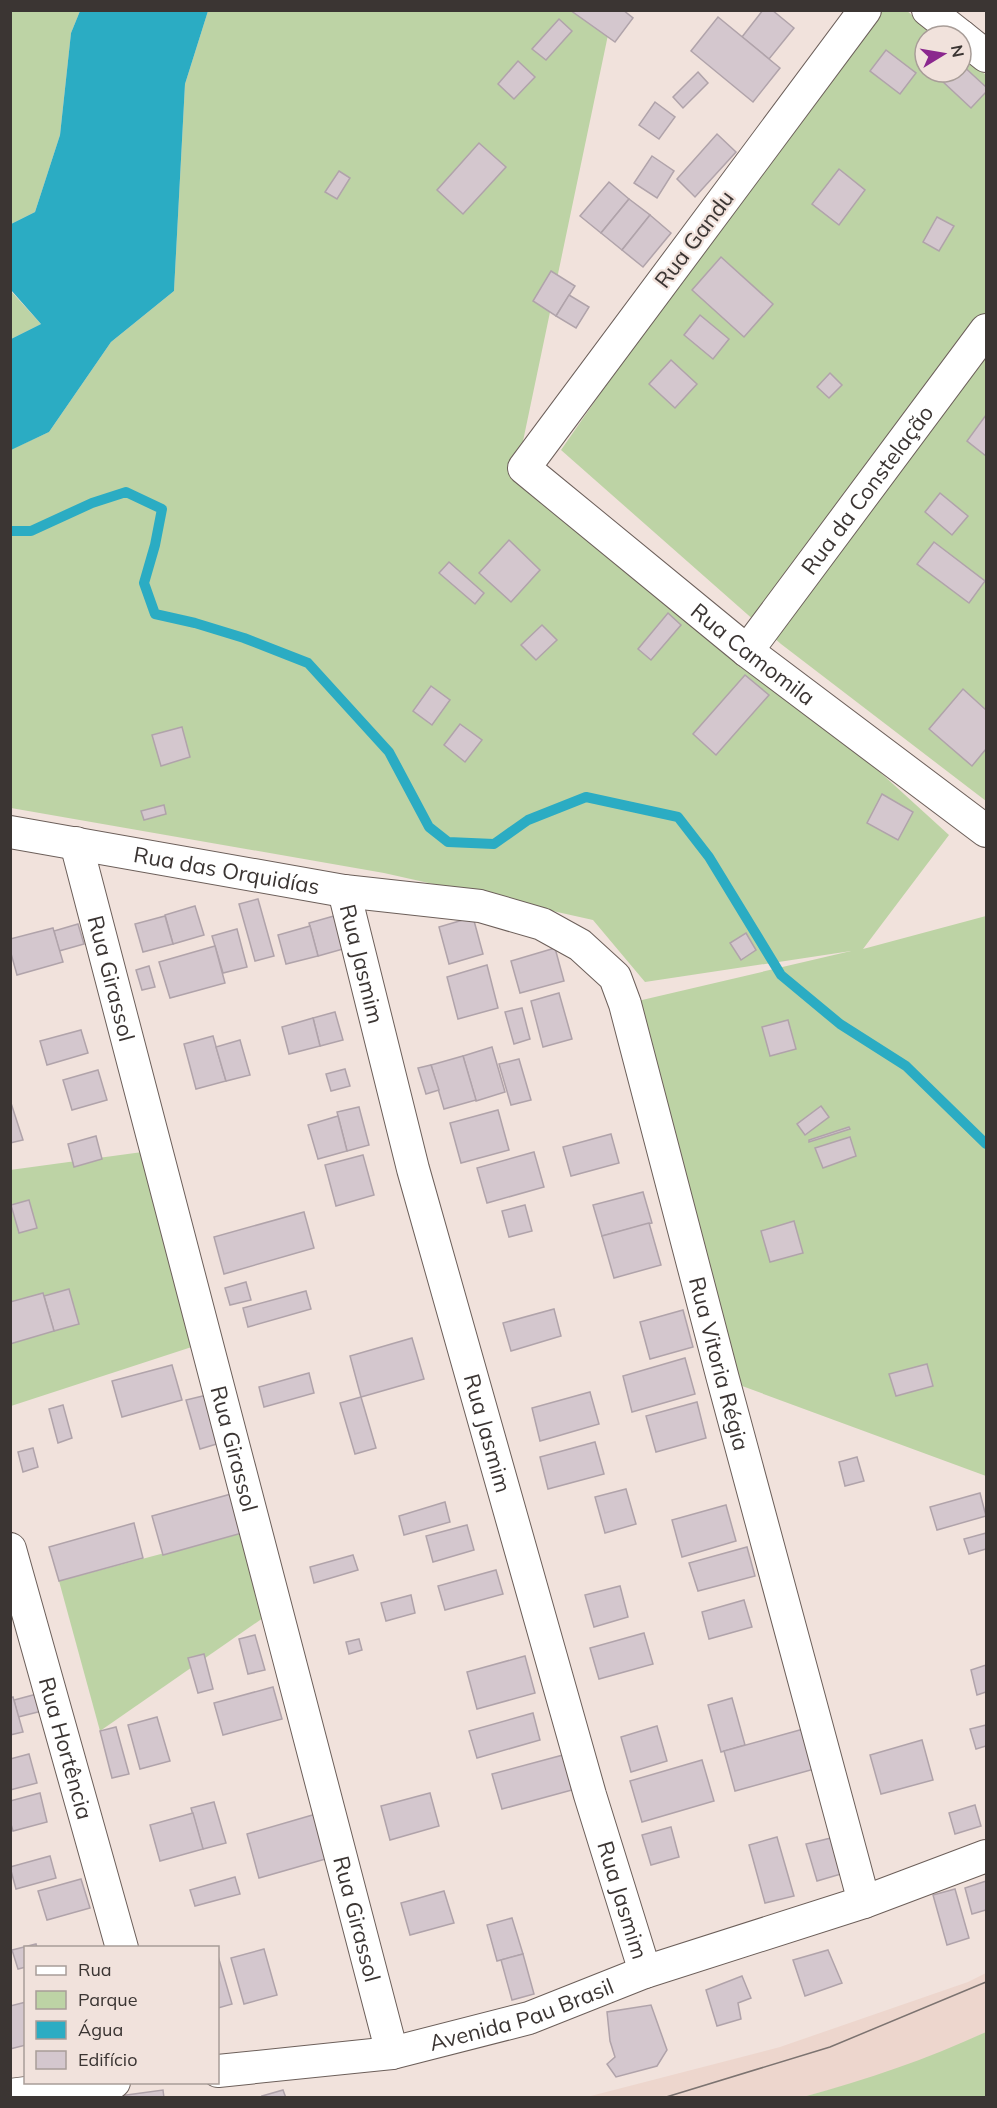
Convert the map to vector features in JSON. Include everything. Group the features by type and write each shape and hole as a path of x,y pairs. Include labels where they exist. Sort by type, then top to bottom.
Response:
{"street":[{"name":"Rua Gandu","path":"524,468 865,10"},
{"path":"927,10 945,24"},
{"path":"973,45 987,56"},
{"name":"Rua da Constelação","path":"747,651 987,330"},
{"name":"Rua Camomila","path":"524,468 747,651 984,824"},
{"name":"Rua das Orquidías","path":"10,832 344,891 480,906"},
{"name":"Rua Girassol","path":"76,843 392,2053"},
{"name":"Rua Jasmim","path":"344,891 416,1180 586,1784 645,1972"},
{"name":"Rua Vitoria Régia","path":"480,906 542,924 580,945 615,977 625,1004 726,1391 864,1902"},
{"name":"Rua Hortência","path":"10,1549 122,1946"},
{"name":"Avenida Pau Brasil","path":"219,2071 392,2053 529,2018 645,1972 864,1902 987,1856"},
{"path":"10,2095 98,2084"}],"shaded area":[{"path":"986,1973 986,2032 942,2053 880,2076 803,2097 583,2098 780,2047 968,1982"}],"green space":[{"path":"11,11 80,11 71,33 60,135 35,212 11,224"},
{"path":"208,11 613,11 522,446 949,835 863,949 986,916 986,1476 723,1379 625,1004 851,951 645,982 593,920 384,873 11,808 10,450 49,432 111,342 174,291 185,84"},
{"path":"866,11 907,11 923,24 913,24 913,84 973,84 973,65 986,75 986,801 781,644 561,450"},
{"path":"10,290 41,324 11,339 10,339"},
{"path":"157,1150 207,1342 11,1406 10,1170"},
{"path":"240,1533 263,1618 100,1731 59,1581"},
{"path":"986,2032 986,2097 803,2097 896,2068"}],"water":[{"path":"80,11 208,11 185,84 174,291 111,342 49,432 11,450 11,339 41,324 11,290 11,224 35,212 60,135 71,33"}],"building":[{"path":"570,10 623,10 633,18 615,42"},
{"path":"763,10 772,10 794,28 769,59 742,37"},
{"path":"718,17 780,68 753,102 691,51"},
{"path":"559,19 572,31 546,60 532,49"},
{"path":"886,50 913,71 913,77 900,94 870,71"},
{"path":"518,61 535,77 514,99 498,84"},
{"path":"698,72 708,83 683,108 673,97"},
{"path":"973,75 986,87 986,92 971,108 945,84 973,84"},
{"path":"655,102 675,117 659,139 639,125"},
{"path":"717,134 736,152 695,197 677,179"},
{"path":"479,143 506,167 463,214 437,190"},
{"path":"652,156 674,171 657,198 634,183"},
{"path":"839,169 865,190 839,225 812,204"},
{"path":"339,171 350,178 337,199 325,192"},
{"path":"609,182 629,199 601,233 580,216"},
{"path":"629,199 650,215 622,250 601,233"},
{"path":"650,215 671,233 643,267 622,250"},
{"path":"937,217 954,226 939,251 923,242"},
{"path":"721,257 773,304 744,337 692,290"},
{"path":"551,271 575,286 556,316 533,301"},
{"path":"569,295 589,307 576,328 556,316"},
{"path":"700,315 729,339 713,359 684,335"},
{"path":"671,360 697,384 675,408 649,384"},
{"path":"830,373 842,385 829,398 817,387"},
{"path":"986,415 986,456 967,441"},
{"path":"940,493 968,516 952,535 925,512"},
{"path":"509,540 540,570 511,602 479,573"},
{"path":"934,542 985,581 969,603 917,564"},
{"path":"449,562 484,593 475,604 439,573"},
{"path":"668,613 681,625 651,660 638,649"},
{"path":"542,625 557,640 536,660 521,645"},
{"path":"745,675 769,695 716,755 693,734"},
{"path":"431,686 450,700 432,725 413,711"},
{"path":"963,689 986,710 986,749 972,766 929,729"},
{"path":"460,724 482,740 465,762 444,745"},
{"path":"182,727 190,757 161,766 152,735"},
{"path":"882,794 913,812 898,840 867,823"},
{"path":"164,805 166,814 144,820 141,811"},
{"path":"258,899 274,956 255,961 239,904"},
{"path":"195,906 204,935 173,944 165,915"},
{"path":"165,916 173,944 143,952 135,924"},
{"path":"334,916 343,949 318,956 309,923"},
{"path":"473,917 483,954 449,964 439,927"},
{"path":"78,924 84,944 59,951 54,931"},
{"path":"310,926 318,956 286,964 278,935"},
{"path":"53,928 63,962 17,975 10,950 10,939"},
{"path":"237,929 247,967 223,973 212,936"},
{"path":"746,933 756,950 741,960 730,943"},
{"path":"215,946 225,983 170,998 159,962"},
{"path":"555,948 564,981 520,993 511,961"},
{"path":"487,965 498,1008 458,1019 447,977"},
{"path":"149,966 155,987 142,990 136,970"},
{"path":"559,993 572,1039 543,1047 531,1001"},
{"path":"522,1008 530,1039 514,1044 505,1012"},
{"path":"335,1012 343,1040 320,1046 313,1018"},
{"path":"313,1018 320,1046 289,1054 282,1027"},
{"path":"788,1020 796,1049 770,1056 762,1027"},
{"path":"81,1030 88,1053 47,1065 40,1041"},
{"path":"213,1036 226,1081 196,1089 184,1044"},
{"path":"240,1040 250,1075 226,1081 216,1047"},
{"path":"492,1047 505,1092 476,1101 463,1056"},
{"path":"463,1056 476,1100 444,1109 431,1065"},
{"path":"519,1059 531,1100 511,1105 499,1064"},
{"path":"431,1065 439,1090 426,1094 418,1068"},
{"path":"345,1069 350,1086 331,1091 326,1074"},
{"path":"98,1070 107,1100 72,1110 63,1080"},
{"path":"10,1100 23,1140 10,1143"},
{"path":"821,1106 829,1117 805,1135 797,1124"},
{"path":"359,1107 369,1145 347,1151 337,1112"},
{"path":"498,1110 509,1150 461,1163 450,1123"},
{"path":"338,1116 347,1151 318,1159 308,1125"},
{"path":"849,1127 850,1129 809,1142 809,1140"},
{"path":"611,1134 619,1163 571,1176 563,1147"},
{"path":"96,1136 102,1159 74,1167 68,1144"},
{"path":"850,1137 856,1156 823,1168 815,1148"},
{"path":"534,1152 544,1187 487,1203 477,1168"},
{"path":"363,1155 374,1195 336,1206 325,1165"},
{"path":"643,1192 652,1223 602,1236 593,1205"},
{"path":"29,1200 37,1228 19,1233 11,1205"},
{"path":"525,1205 532,1231 509,1237 502,1211"},
{"path":"304,1212 314,1248 224,1274 214,1237"},
{"path":"794,1221 803,1253 770,1262 761,1231"},
{"path":"649,1223 661,1265 614,1278 602,1236"},
{"path":"246,1282 251,1300 230,1305 225,1288"},
{"path":"69,1289 79,1324 54,1331 44,1296"},
{"path":"306,1291 311,1309 248,1327 243,1308"},
{"path":"43,1293 54,1331 10,1344 10,1302"},
{"path":"554,1309 561,1336 511,1351 503,1323"},
{"path":"683,1310 693,1347 650,1359 640,1322"},
{"path":"412,1338 424,1379 361,1397 350,1356"},
{"path":"685,1358 695,1394 632,1412 623,1376"},
{"path":"927,1364 933,1386 896,1396 889,1374"},
{"path":"172,1365 182,1400 122,1417 112,1381"},
{"path":"309,1373 314,1393 264,1407 259,1387"},
{"path":"590,1392 599,1424 540,1441 532,1408"},
{"path":"207,1395 220,1443 200,1449 186,1400"},
{"path":"361,1397 376,1448 355,1454 340,1403"},
{"path":"697,1402 706,1438 656,1452 646,1416"},
{"path":"63,1405 72,1438 58,1443 49,1409"},
{"path":"595,1442 604,1474 548,1489 540,1457"},
{"path":"33,1448 38,1467 23,1472 18,1452"},
{"path":"857,1457 864,1481 845,1486 839,1462"},
{"path":"626,1489 636,1524 605,1533 595,1497"},
{"path":"980,1493 986,1516 937,1530 930,1507"},
{"path":"231,1494 242,1533 163,1555 152,1516"},
{"path":"445,1502 450,1522 404,1535 399,1516"},
{"path":"726,1505 736,1541 682,1557 672,1520"},
{"path":"134,1523 143,1558 59,1581 49,1547"},
{"path":"467,1525 474,1550 433,1562 426,1536"},
{"path":"986,1533 986,1549 969,1554 964,1539"},
{"path":"747,1547 755,1576 698,1591 689,1563"},
{"path":"353,1555 358,1570 314,1583 310,1567"},
{"path":"496,1570 503,1594 445,1610 438,1586"},
{"path":"620,1586 628,1617 594,1627 585,1595"},
{"path":"411,1595 415,1613 386,1621 381,1603"},
{"path":"744,1600 752,1627 709,1639 702,1612"},
{"path":"644,1633 653,1664 599,1679 590,1648"},
{"path":"255,1635 265,1670 248,1674 239,1639"},
{"path":"359,1639 362,1650 349,1654 346,1642"},
{"path":"204,1654 213,1689 198,1693 188,1658"},
{"path":"525,1656 535,1693 477,1709 467,1672"},
{"path":"986,1665 986,1692 977,1695 971,1670"},
{"path":"273,1687 282,1719 223,1735 214,1703"},
{"path":"37,1694 42,1711 18,1717 14,1700"},
{"path":"13,1697 23,1732 10,1735 10,1698"},
{"path":"732,1698 745,1745 721,1752 708,1705"},
{"path":"533,1713 540,1740 477,1758 469,1731"},
{"path":"157,1717 170,1761 140,1769 128,1725"},
{"path":"986,1725 986,1746 976,1749 970,1729"},
{"path":"657,1726 667,1761 631,1772 621,1737"},
{"path":"116,1727 129,1774 112,1778 100,1731"},
{"path":"807,1728 818,1768 735,1791 724,1751"},
{"path":"922,1740 933,1780 881,1794 870,1755"},
{"path":"29,1754 37,1783 10,1790 10,1759"},
{"path":"563,1755 572,1790 502,1809 492,1774"},
{"path":"702,1760 714,1801 642,1822 630,1781"},
{"path":"40,1793 47,1822 13,1831 10,1821 10,1801"},
{"path":"430,1793 439,1826 390,1840 381,1806"},
{"path":"214,1802 226,1843 203,1849 191,1808"},
{"path":"975,1805 981,1826 955,1834 949,1813"},
{"path":"193,1813 203,1849 160,1861 150,1825"},
{"path":"316,1814 329,1858 259,1878 247,1834"},
{"path":"671,1827 679,1857 651,1865 642,1835"},
{"path":"777,1837 794,1896 765,1903 749,1845"},
{"path":"831,1838 841,1874 817,1881 806,1844"},
{"path":"50,1856 56,1878 16,1889 10,1867"},
{"path":"235,1877 240,1894 195,1906 190,1890"},
{"path":"81,1879 90,1908 47,1920 38,1891"},
{"path":"986,1881 986,1910 972,1914 965,1888"},
{"path":"955,1889 969,1938 947,1945 933,1895"},
{"path":"444,1891 454,1923 410,1935 401,1903"},
{"path":"512,1918 523,1954 497,1961 487,1925"},
{"path":"24,1947 24,1968 18,1969 12,1950"},
{"path":"264,1949 277,1995 244,2004 231,1958"},
{"path":"828,1950 842,1983 805,1996 793,1960"},
{"path":"523,1954 534,1994 512,2000 501,1960"},
{"path":"219,1959 232,2004 219,2008"},
{"path":"742,1976 751,1998 738,2003 741,2019 717,2026 706,1990"},
{"path":"24,2002 24,2046 10,2049 10,2006"},
{"path":"651,2005 667,2050 657,2066 616,2077 607,2064 615,2057 610,2041 607,2012"},
{"path":"163,2090 164,2098 112,2098 112,2097"},
{"path":"283,2090 286,2098 263,2098 262,2096"}],"waterway":[{"path":"10,531 31,531 92,503 126,492 162,509 144,583 155,614 244,638 308,663 389,752 429,827 448,842 494,844 528,820 586,797 678,817 709,857 781,975 840,1024 906,1066 986,1144"}],"tram line":[{"path":"663,2098 830,2047 986,1982"}]}
